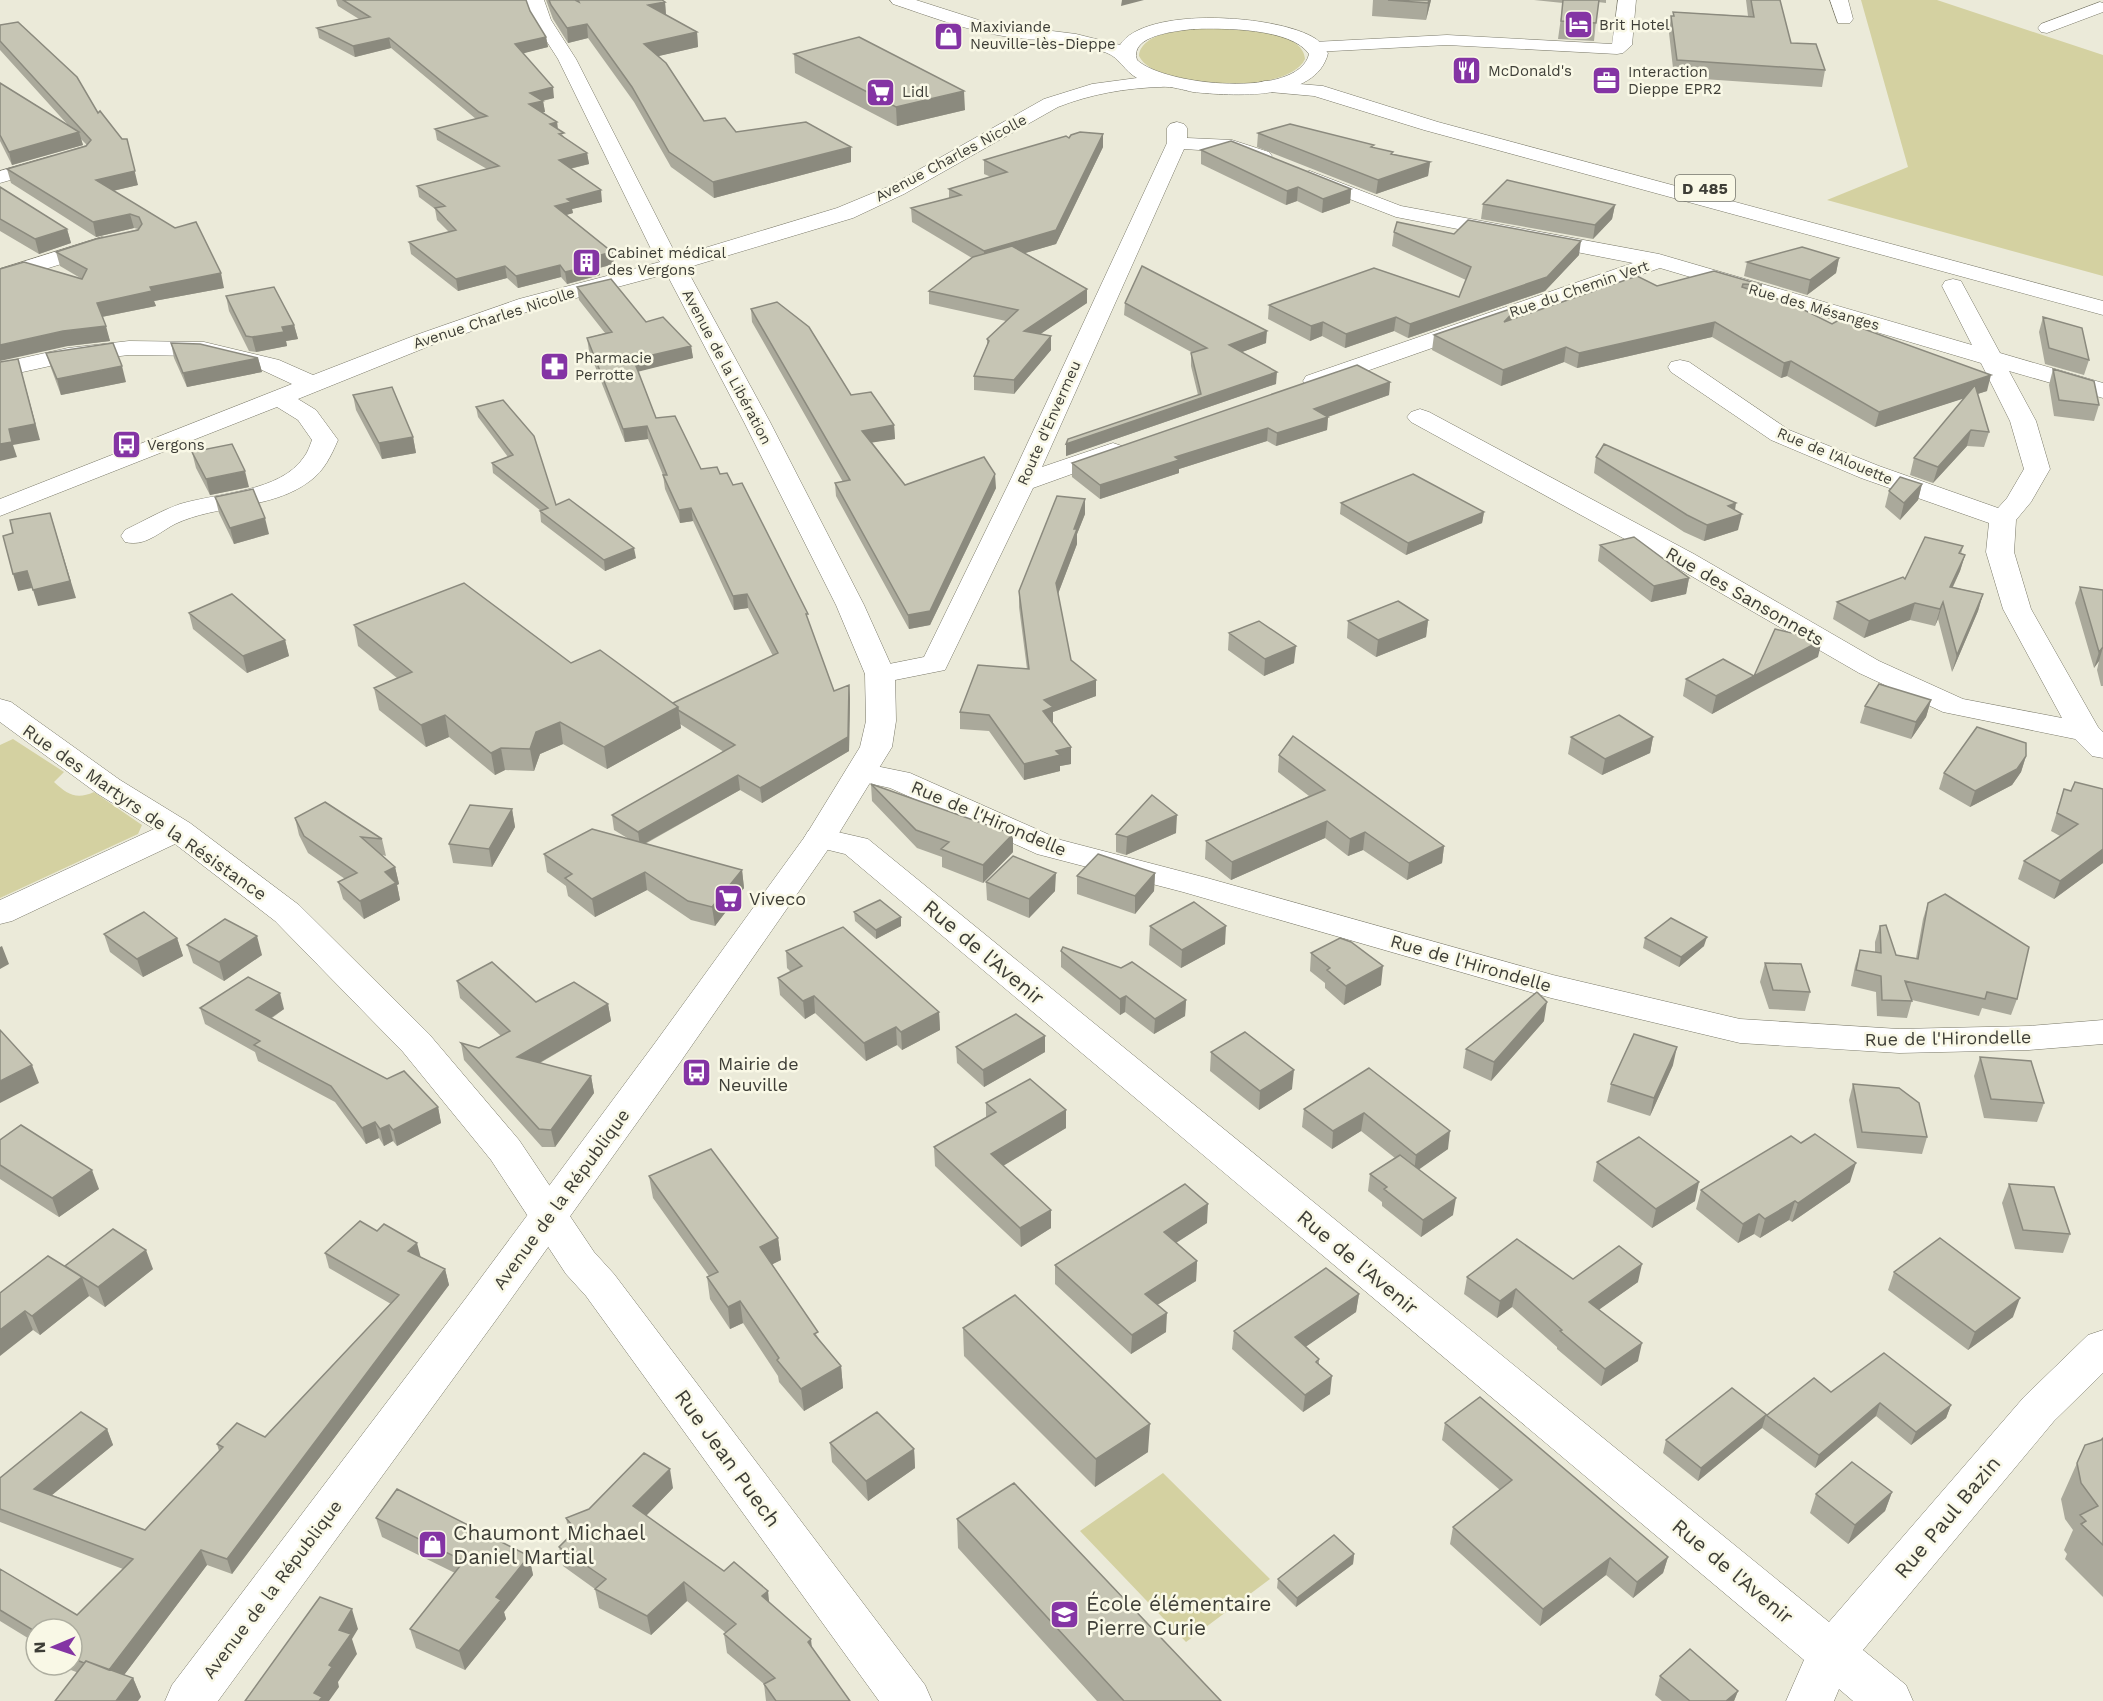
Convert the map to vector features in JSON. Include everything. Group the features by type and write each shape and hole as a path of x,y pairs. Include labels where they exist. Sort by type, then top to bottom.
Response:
{"main road":[{"name":"Avenue de la Libération","path":"535,0 542,20 567,59 662,249 674,265 682,285 752,412 850,605 880,674"},
{"path":"899,0 987,28 1111,47 1127,58 1136,69 1164,81 1220,89 1264,87 1300,77 1318,63 1319,55 1314,47"},
{"path":"934,0 979,14 1042,27 1102,32 1152,32 1181,25 1216,23 1264,27 1284,32 1314,47 1429,40 1617,49 1623,45 1627,0"},
{"path":"1839,0 1844,20"},
{"path":"2080,0 2102,7"},
{"path":"2047,28 2102,7"},
{"path":"1216,23 1260,8 1284,32"},
{"name":"Avenue Charles Nicolle","path":"0,508 424,340 527,304 674,265 845,213 897,190 1051,104 1112,77 1127,58 1128,46 1152,32"},
{"name":"D 485","path":"1311,70 1333,84 1435,116 2103,294"},
{"name":"Avenue Charles Nicolle","path":"1086,90 1164,81"},
{"name":"D 485","path":"1264,87 1294,88 1333,95 1431,126 2103,308"},
{"name":"Rue des Mésanges","path":"1177,135 1232,146 1396,211 1659,261 2103,391"},
{"name":"Route d'Envermeu","path":"880,674 935,664 1022,483 1177,135"},
{"path":"3,186 72,156"},
{"path":"75,234 93,246"},
{"path":"0,276 93,246 123,239"},
{"name":"Rue du Chemin Vert","path":"1290,389 1659,261"},
{"path":"1953,286 2023,421 2037,469 2018,502 2003,519 2000,552 2017,609 2094,741"},
{"path":"0,370 68,355 129,348 204,349 270,365 312,384"},
{"name":"Rue de l'Alouette","path":"1680,367 1779,435 1870,472 2003,519"},
{"path":"135,536 172,515 268,492 293,481 310,468 322,454 326,440 307,415 279,398"},
{"name":"Rue des Sansonnets","path":"1420,417 1684,560 1869,667 1954,706 2094,741"},
{"path":"1022,483 1134,444"},
{"name":"Avenue de la République","path":"189,1701 481,1309 820,838 876,747 882,709 880,674"},
{"name":"Rue des Martyrs de la Résistance","path":"0,708 109,787 178,830 287,913 416,1043 505,1150 547,1216"},
{"name":"Rue de l'Hirondelle","path":"861,772 899,780 1049,847 1196,885 1551,986 1740,1031 1899,1041 2029,1038 2103,1032"},
{"path":"0,913 178,830"},
{"name":"Rue de l'Avenir","path":"820,838 856,846 1889,1701"},
{"name":"Rue Jean Puech","path":"547,1216 908,1701"},
{"name":"Rue Paul Bazin","path":"1810,1701 1831,1654 2039,1409 2103,1347"}],"shaded area":[{"path":"1861,0 1937,0 2103,55 2103,276 1827,200 1908,167"},
{"path":"1208,27 1248,29 1279,36 1292,41 1301,49 1305,59 1294,71 1274,79 1222,84 1194,82 1169,76 1150,67 1139,56 1148,41 1157,36 1178,30"},
{"path":"13,739 64,772 54,782 63,790 77,796 94,792 142,825 138,834 0,898 0,745"},
{"path":"1163,1473 1270,1579 1186,1642 1080,1531"}],"building":[{"path":"343,0 526,0 546,37 515,44 553,87 530,93 543,101 529,104 557,122 550,124 564,133 559,134 587,153 559,160 601,190 567,199 571,202 555,206 612,252 593,257 598,264 565,272 560,265 516,276 505,266 456,279 409,242 456,230 435,208 445,206 417,186 499,166 435,129 487,116 479,112 389,38 353,46 317,28 370,17"},
{"path":"549,0 579,2 578,0 662,0 665,2 648,5 697,32 644,44 666,63 704,121 725,118 736,132 806,122 851,147 713,182 669,152 632,87 587,24 567,28"},
{"path":"1388,0 1429,0 1428,3"},
{"path":"1563,0 1599,0 1596,23 1561,21"},
{"path":"1751,0 1780,0 1791,43 1816,44 1825,70 1677,60 1671,16 1674,16 1673,12 1754,17"},
{"path":"18,22 77,77 98,113 100,111 122,139 127,139 135,171 96,180 175,228 196,222 221,273 150,287 152,291 97,303 106,326 63,331 0,345 0,269 24,262 82,279 87,269 56,252 96,239 138,230 142,224 139,217 130,214 93,222 7,169 86,146 91,140 0,41 0,25"},
{"path":"859,37 964,91 896,107 794,54"},
{"path":"0,83 79,132 9,152 0,135"},
{"path":"1290,124 1374,145 1371,147 1393,152 1391,154 1430,162 1378,180 1258,133"},
{"path":"1080,132 1103,134 1056,230 984,251 911,208 961,195 949,189 1007,172 984,160 1066,136 1069,138"},
{"path":"1231,141 1351,189 1323,199 1298,187 1287,191 1201,150"},
{"path":"1507,180 1615,205 1595,225 1483,204"},
{"path":"0,187 67,229 35,239 0,219"},
{"path":"1468,220 1581,241 1547,277 1410,324 1396,317 1346,334 1323,322 1311,326 1269,305 1374,268 1459,297 1471,267 1394,232 1397,222 1454,234"},
{"path":"1012,246 1087,289 1024,331 1051,336 1014,380 974,376 989,341 987,339 1018,310 929,291 973,257"},
{"path":"1802,247 1839,258 1810,280 1747,262"},
{"path":"1142,266 1267,331 1229,345 1277,372 1066,444 1068,439 1201,394 1191,353 1207,348 1125,303"},
{"path":"1714,271 1762,285 1743,284 1742,287 1790,303 1832,324 1839,320 1991,375 1879,412 1791,361 1784,363 1715,322 1579,353 1566,347 1503,370 1434,335 1519,306 1504,322 1637,276 1657,286"},
{"path":"611,279 646,322 663,317 691,346 631,360 636,366 656,418 675,416 701,469 717,467 720,474 727,473 733,485 742,483 808,614 806,614 834,691 849,685 848,737 760,788 738,775 638,832 612,815 735,745 678,710 673,703 778,653 747,594 733,596 691,508 679,510 663,475 667,475 647,426 623,429 587,338 612,332 577,287"},
{"path":"274,287 294,325 282,327 284,332 246,336 226,296"},
{"path":"777,302 809,327 851,395 871,392 894,425 862,431 905,485 984,457 995,474 930,611 908,615 835,483 850,480 751,309"},
{"path":"2043,317 2082,328 2089,360 2049,348"},
{"path":"113,343 122,366 57,379 46,353"},
{"path":"171,343 200,344 258,358 183,373"},
{"path":"18,359 35,424 9,429 12,442 0,444 0,362"},
{"path":"1357,365 1390,382 1314,409 1328,417 1277,433 1268,428 1175,457 1179,460 1100,485 1072,463"},
{"path":"2053,369 2094,381 2099,405 2059,400"},
{"path":"1975,385 1989,432 1971,430 1938,467 1914,458"},
{"path":"392,387 413,437 379,443 353,395"},
{"path":"503,400 534,436 556,505 569,499 634,548 604,560 540,511 548,508 492,463 513,455 476,407"},
{"path":"232,444 245,471 206,479 192,452"},
{"path":"1604,444 1736,503 1728,506 1742,514 1707,525 1687,515 1596,457"},
{"path":"1413,474 1484,512 1408,543 1341,503"},
{"path":"1900,477 1922,484 1904,503 1889,491"},
{"path":"253,489 265,518 230,528 215,497"},
{"path":"1057,496 1085,499 1074,529 1077,529 1056,583 1071,660 1096,680 1044,700 1053,707 1043,711 1071,747 1056,751 1060,755 1024,764 989,715 960,712 978,665 1029,669 1019,591"},
{"path":"50,513 70,581 33,590 27,571 13,574 3,536 13,533 10,520"},
{"path":"1634,537 1689,578 1654,586 1600,545"},
{"path":"1925,537 1963,546 1959,553 1965,555 1950,587 1983,594 1957,655 1943,602 1940,609 1915,603 1869,621 1837,602 1903,577 1905,579"},
{"path":"464,583 571,663 600,650 678,707 604,747 560,722 536,732 530,749 501,748 491,753 445,715 421,725 374,688 412,672 354,625"},
{"path":"2080,587 2103,590 2103,647 2099,652"},
{"path":"232,594 285,640 243,656 189,613"},
{"path":"1398,601 1428,620 1378,640 1348,621"},
{"path":"1259,621 1296,646 1265,659 1229,633"},
{"path":"1775,629 1822,640 1754,676"},
{"path":"1723,659 1754,676 1716,696 1686,679"},
{"path":"1879,684 1931,700 1916,722 1865,706"},
{"path":"1619,715 1653,737 1605,759 1571,737"},
{"path":"1977,727 2026,743 2026,756 2017,769 1975,791 1944,773"},
{"path":"1293,736 1444,846 1409,863 1365,832 1350,839 1327,821 1232,862 1206,841 1325,790 1279,755"},
{"path":"2075,782 2103,789 2103,849 2060,881 2024,861 2078,824 2057,813 2064,789 2071,791"},
{"path":"871,784 1013,834 983,865 941,849 949,842 916,830"},
{"path":"1152,795 1177,815 1127,837 1116,834"},
{"path":"325,802 382,839 361,837 395,867 385,872 396,883 360,901 338,882 357,873 304,836 295,818"},
{"path":"470,805 512,809 489,849 449,844"},
{"path":"592,829 742,870 712,907 688,901 645,872 592,899 565,878 572,874 544,854"},
{"path":"1098,854 1155,873 1135,896 1077,876"},
{"path":"1013,856 1056,873 1029,899 986,882"},
{"path":"1945,894 2029,947 2017,999 1987,992 1985,999 1905,981 1912,1001 1882,1000 1881,976 1856,970 1860,950 1881,953 1880,926 1886,925 1896,955 1918,959 1928,903"},
{"path":"880,900 901,917 876,930 854,912"},
{"path":"1194,902 1226,926 1182,950 1150,926"},
{"path":"144,912 177,938 137,959 104,934"},
{"path":"1671,918 1707,937 1681,957 1645,938"},
{"path":"225,919 257,936 219,962 187,945"},
{"path":"843,927 939,1012 901,1032 896,1027 864,1043 814,996 803,1001 778,978 802,966 786,951"},
{"path":"1340,938 1351,942 1383,966 1346,986 1327,970 1330,968 1311,953"},
{"path":"1063,947 1121,968 1132,962 1186,1000 1155,1019 1126,996 1120,999 1061,951"},
{"path":"492,962 536,1002 574,982 608,1004 517,1057 591,1076 551,1130 539,1129 461,1043 479,1048 510,1031 457,981"},
{"path":"1765,963 1801,964 1810,992 1773,990"},
{"path":"248,977 280,993 256,1010 387,1079 404,1071 438,1107 393,1130 389,1125 380,1129 375,1122 362,1128 331,1086 254,1045 260,1041 200,1008"},
{"path":"1537,992 1547,1002 1494,1062 1466,1049"},
{"path":"1016,1014 1045,1036 983,1070 956,1047"},
{"path":"0,1030 32,1065 0,1081"},
{"path":"1245,1032 1294,1070 1260,1091 1211,1052"},
{"path":"1634,1034 1677,1047 1654,1098 1611,1084"},
{"path":"1980,1057 2031,1061 2044,1103 1991,1099"},
{"path":"1369,1068 1450,1131 1416,1155 1364,1113 1333,1131 1304,1109"},
{"path":"1030,1079 1066,1110 991,1154 1051,1210 1020,1228 934,1147 996,1112 986,1103"},
{"path":"1853,1084 1899,1088 1919,1103 1927,1137 1862,1132"},
{"path":"21,1125 92,1170 52,1198 0,1165 0,1140"},
{"path":"1815,1134 1856,1163 1798,1203 1795,1201 1765,1219 1759,1214 1743,1224 1701,1190 1791,1136 1801,1143"},
{"path":"1639,1137 1699,1182 1656,1209 1597,1162"},
{"path":"711,1149 778,1238 760,1247 818,1332 814,1334 841,1366 801,1389 777,1360 779,1358 740,1301 728,1307 707,1277 718,1272 649,1176"},
{"path":"1400,1155 1456,1198 1423,1220 1384,1189 1387,1187 1370,1174"},
{"path":"1185,1184 1208,1204 1164,1232 1197,1261 1145,1294 1167,1313 1132,1335 1055,1265"},
{"path":"2009,1184 2054,1187 2070,1234 2023,1230"},
{"path":"360,1221 377,1231 384,1224 417,1243 408,1251 445,1269 227,1559 201,1550 109,1670 86,1661 84,1663 84,1617 24,1617 24,1625 0,1610 0,1569 77,1615 133,1559 0,1509 0,1478 81,1412 107,1429 34,1489 145,1530 223,1447 217,1444 237,1423 265,1437 399,1295 325,1253"},
{"path":"113,1229 146,1250 98,1287 65,1266"},
{"path":"1940,1238 2020,1298 1975,1332 1894,1272"},
{"path":"1517,1239 1573,1279 1619,1246 1642,1264 1589,1302 1642,1343 1605,1369 1560,1331 1562,1330 1516,1289 1500,1301 1467,1277"},
{"path":"48,1256 82,1277 32,1316 25,1311 0,1330 0,1293"},
{"path":"1326,1268 1359,1294 1295,1337 1319,1359 1316,1362 1332,1376 1305,1395 1234,1331"},
{"path":"1015,1295 1150,1424 1096,1459 963,1328"},
{"path":"1884,1353 1951,1405 1916,1432 1880,1403 1819,1455 1766,1415 1701,1468 1666,1440 1732,1388 1767,1415 1814,1378 1831,1392"},
{"path":"1480,1397 1668,1557 1637,1582 1610,1558 1543,1609 1453,1527 1512,1480 1445,1423"},
{"path":"877,1412 914,1449 866,1481 830,1443"},
{"path":"2103,1438 2103,1545 2081,1524 2086,1521 2080,1515 2098,1506 2081,1483 2077,1463 2085,1445"},
{"path":"644,1453 670,1469 633,1506 724,1571 734,1562 768,1591 762,1596 811,1639 808,1642 850,1701 776,1701 764,1684 775,1678 724,1634 736,1624 684,1582 647,1616 595,1589 606,1579 559,1547 576,1530 566,1518 589,1509"},
{"path":"1852,1462 1892,1492 1855,1525 1816,1494"},
{"name":"École élémentaire Pierre Curie","path":"1014,1483 1221,1701 1124,1701 957,1519"},
{"path":"397,1489 529,1556 496,1597 501,1600 459,1651 410,1629 464,1561 376,1518"},
{"path":"1334,1535 1354,1554 1297,1598 1278,1579"},
{"path":"320,1597 352,1609 339,1630 351,1634 329,1665 332,1667 314,1693 322,1697 319,1701 245,1701"},
{"path":"1690,1649 1738,1691 1726,1701 1690,1701 1660,1676"},
{"path":"86,1661 133,1678 116,1701 55,1701 74,1677 84,1677"}],"place":[{"name":"Brit Hotel","path":"1578,25"},
{"name":"Maxiviande Neuville-lès-Dieppe","path":"949,36"},
{"name":"McDonald's","path":"1467,71"},
{"name":"Interaction Dieppe EPR2","path":"1607,81"},
{"name":"Lidl","path":"881,92"},
{"name":"Cabinet médical des Vergons","path":"586,262"},
{"name":"Pharmacie Perrotte","path":"554,367"},
{"name":"Vergons","path":"126,445"},
{"name":"Viveco","path":"728,898"},
{"name":"Mairie de Neuville","path":"697,1073"},
{"name":"Chaumont Michael Daniel Martial","path":"432,1544"},
{"name":"École élémentaire Pierre Curie","path":"1065,1615"}]}
